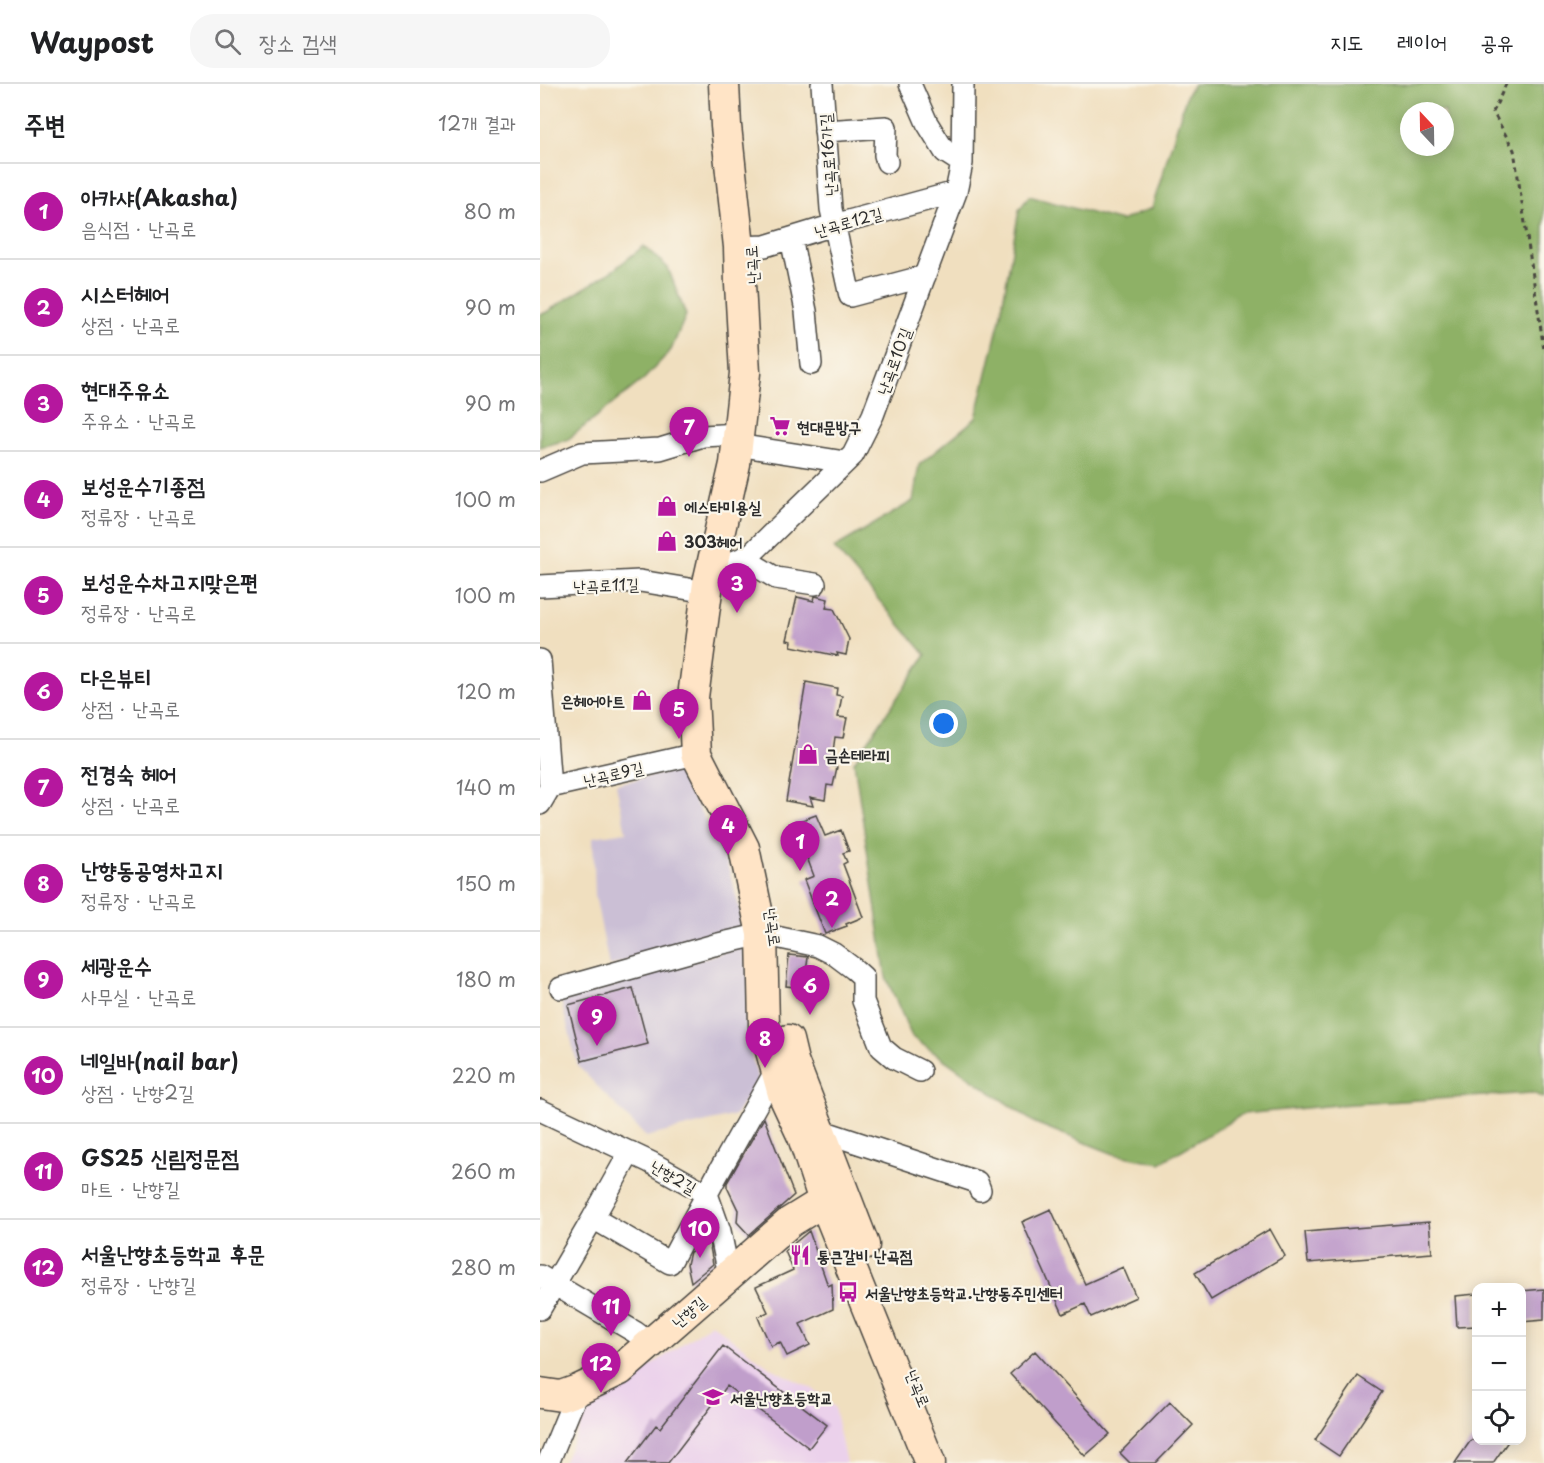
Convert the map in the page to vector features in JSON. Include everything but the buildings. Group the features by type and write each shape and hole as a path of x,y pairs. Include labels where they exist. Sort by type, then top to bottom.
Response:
{"main road":[{"name":"난곡로","path":"724,84 726,126 745,247"},
{"name":"난곡로","path":"735,84 745,247 740,284 745,373 742,442 735,464 721,572 711,693 714,750 760,846 769,935 782,1019 813,1136 824,1201 930,1463"},
{"name":"난곡로","path":"721,572 693,697 696,754 744,848 769,935 764,1026 783,1094 813,1136 884,1298 950,1463"},
{"name":"난향길","path":"540,1394 561,1395 578,1390 620,1370 790,1222 824,1201"}],"street":[{"name":"난곡로16가길","path":"822,84 829,192 850,296 925,276"},
{"path":"910,84 927,123 945,152 962,163"},
{"name":"난곡로10길","path":"721,572 750,555 853,455 873,416 956,192 962,163 963,84"},
{"path":"825,131 886,127 887,162"},
{"name":"난곡로12길","path":"745,247 765,246 956,192"},
{"path":"791,238 806,311 811,364"},
{"path":"540,471 582,453 660,448 703,436 845,462"},
{"path":"721,572 815,584"},
{"name":"난곡로11길","path":"540,586 640,581 721,572"},
{"path":"540,660 545,796"},
{"name":"난곡로9길","path":"545,796 696,754"},
{"path":"769,935 818,946 834,954 863,977 864,1001 881,1047 894,1058 920,1071"},
{"name":"난곡로","path":"561,988 714,945 769,935"},
{"path":"593,1218 670,1263 776,1070"},
{"name":"난향2길","path":"540,1110 651,1162 707,1194 720,1231 729,1275"},
{"path":"813,1136 831,1134 977,1182 980,1190"},
{"path":"540,1309 548,1280 593,1218 630,1152"},
{"path":"548,1280 651,1344"},
{"path":"548,1463 578,1390"}],"path":[{"path":"1506,84 1493,112 1514,150 1544,350"}],"shaded area":[{"path":"677,770 724,853 745,928 609,966 595,895 593,837 626,832 616,784"},
{"path":"753,943 746,1036 758,1079 736,1115 646,1137 578,1066 561,1001"},
{"name":"서울난향초등학교","path":"711,1323 771,1368 813,1389 834,1407 846,1463 563,1463 590,1404 617,1389"}],"green space":[{"path":"1194,84 1544,84 1544,1098 1533,1093 1337,1105 1243,1114 1160,1163 1114,1154 1035,1123 912,1037 886,977 854,762 926,655 834,548 913,501 919,465 976,418 1000,319 1019,210 1029,196 1121,221 1152,208 1187,94"},
{"path":"644,246 668,268 686,315 671,350 644,379 567,440 540,447 540,314 612,271"}],"place":[{"name":"현대문방구","path":"780,426"},
{"name":"전경숙 헤어","path":"689,457"},
{"name":"에스타미용실","path":"667,506"},
{"name":"303헤어","path":"667,541"},
{"name":"현대주유소","path":"737,613"},
{"name":"은헤어아트","path":"642,700"},
{"name":"보성운수차고지맞은편","path":"679,739"},
{"name":"금손테라피","path":"808,754"},
{"name":"보성운수기종점","path":"728,855"},
{"name":"아카샤(Akasha)","path":"800,871"},
{"name":"시스터헤어","path":"832,928"},
{"name":"다은뷰티","path":"810,1015"},
{"name":"세광운수","path":"597,1046"},
{"name":"난향동공영차고지","path":"765,1068"},
{"name":"통큰갈비 난곡점","path":"800,1255"},
{"name":"네일바(nail bar)","path":"700,1258"},
{"name":"서울난향초등학교.난향동주민센터","path":"848,1292"},
{"name":"GS25 신림정문점","path":"611,1336"},
{"name":"서울난향초등학교 후문","path":"601,1393"},
{"name":"서울난향초등학교","path":"713,1397"}]}
